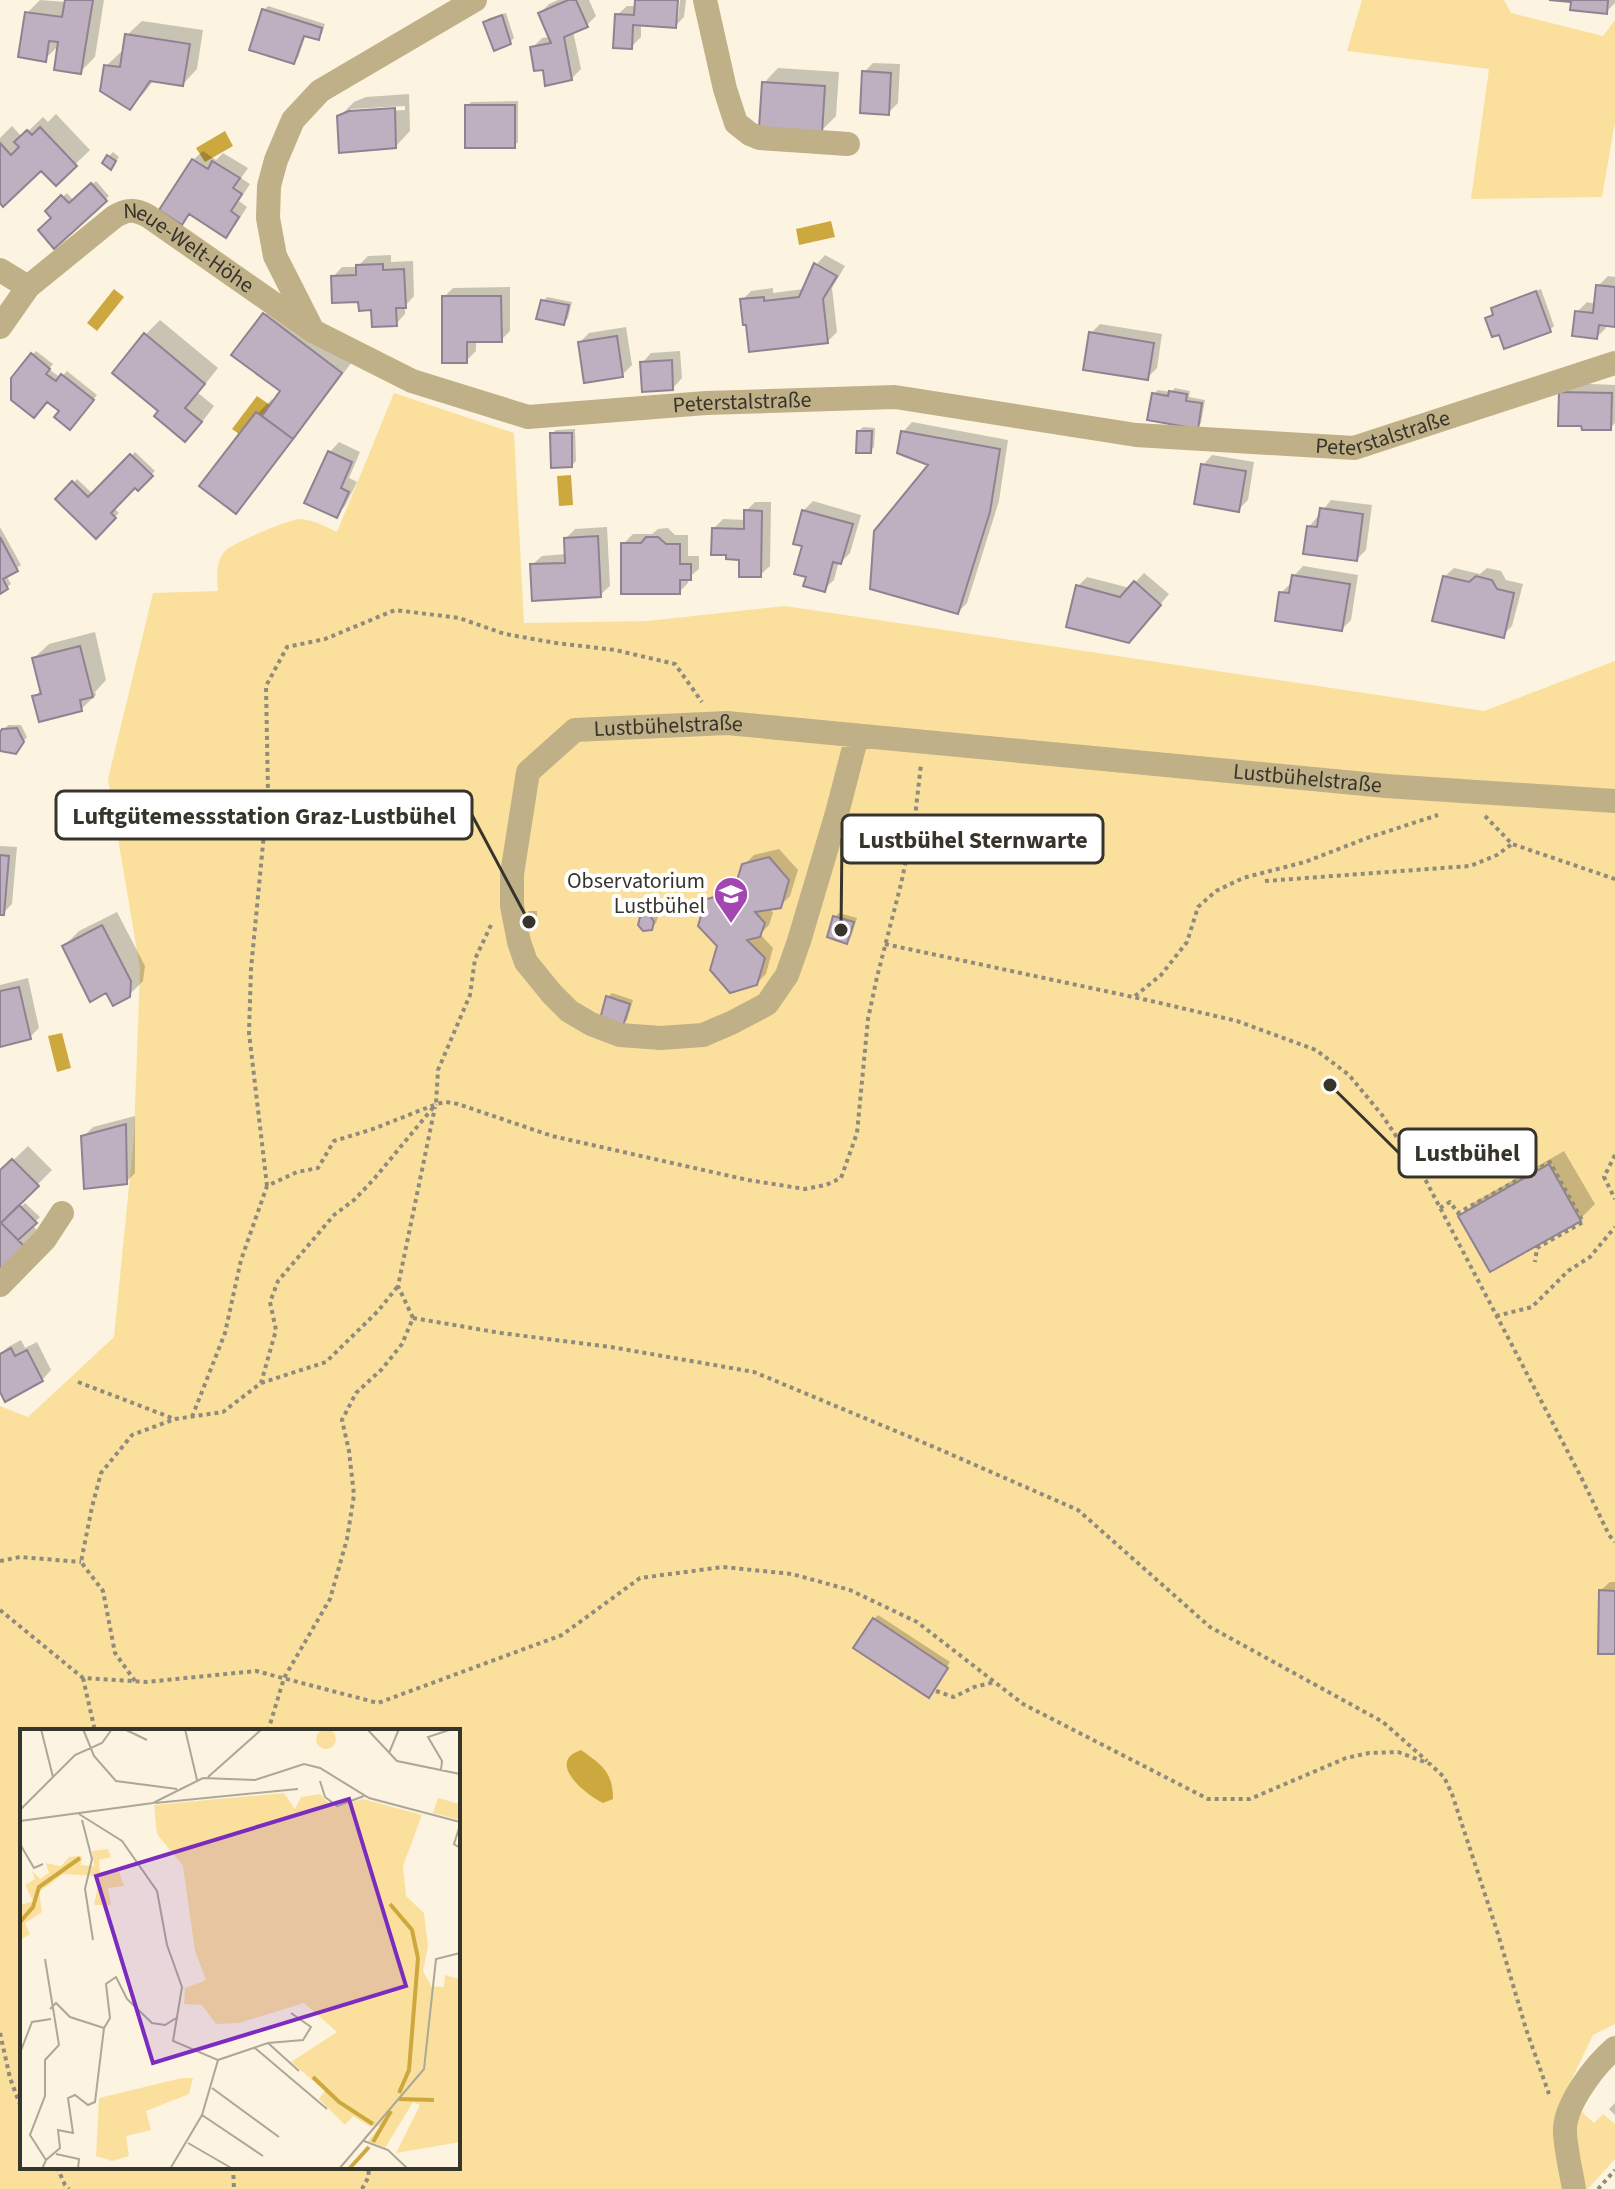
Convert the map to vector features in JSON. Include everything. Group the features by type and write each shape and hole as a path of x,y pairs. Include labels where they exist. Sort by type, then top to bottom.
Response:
{"street":[{"path":"313,331 275,256 268,218 269,186 293,120 320,91 475,0"},
{"path":"705,0 736,123 760,138 848,144"},
{"name":"Neue-Welt-Höhe","path":"0,327 28,287 114,217 126,210 136,210 313,331"},
{"path":"0,270 28,287"},
{"name":"Peterstalstraße","path":"313,331 412,381 528,417 706,403 895,397 1136,435 1354,448 1615,363"},
{"name":"Lustbühelstraße","path":"857,736 837,813 787,975 767,1004 703,1035 661,1038 620,1035 569,1011 526,962 512,906 512,874 528,772 575,730 727,723 1386,786 1615,801"},
{"path":"0,1285 45,1239 62,1213"},
{"path":"1574,2189 1564,2129 1585,2080 1615,2048"}],"path":[{"path":"192,1417 225,1333 241,1260 267,1186 249,1033 251,969 268,792 266,686 287,647 325,639 395,610 459,618 505,634 615,650 675,664 716,723"},
{"path":"267,1186 297,1172 318,1168 334,1141 446,1102 552,1136 748,1180 805,1189 841,1178 857,1133 868,1019 915,817 924,742"},
{"path":"1134,997 1161,975 1187,942 1198,907 1216,891 1243,878 1305,862 1441,814"},
{"path":"1485,815 1512,844 1615,879"},
{"path":"1265,881 1470,866 1497,855 1512,844"},
{"path":"81,1562 101,1473 132,1435 175,1419 223,1412 261,1383 326,1362 378,1311 398,1286 436,1104 438,1070 470,995 475,959 490,925 512,906"},
{"path":"885,944 1237,1021 1316,1050 1349,1075 1382,1115 1425,1179 1615,1542"},
{"path":"261,1383 276,1330 270,1302 278,1281 334,1215 374,1179 436,1104"},
{"path":"1615,1155 1604,1177 1615,1199"},
{"path":"1440,1208 1450,1202 1458,1213 1550,1162 1583,1222 1537,1248 1535,1262"},
{"path":"1496,1316 1532,1307 1568,1271 1590,1257 1615,1227"},
{"path":"269,1729 284,1678 330,1599 347,1539 354,1495 342,1420 356,1393 382,1369 402,1344 413,1318 398,1286"},
{"path":"413,1318 754,1372 1078,1510 1210,1627 1383,1722 1444,1777 1452,1794 1526,2029 1564,2129"},
{"path":"78,1382 175,1419"},
{"path":"0,1561 20,1557 81,1562 103,1591 115,1653 135,1681"},
{"path":"0,1610 83,1678 146,1682 256,1671 378,1703 562,1635 640,1578 723,1567 792,1574 850,1590 917,1622 1023,1704 1208,1799 1250,1799 1346,1758 1369,1753 1398,1752 1430,1764"},
{"path":"83,1678 95,1729"},
{"path":"936,1691 954,1697 974,1687 995,1682"},
{"path":"0,2033 10,2078 20,2105"},
{"path":"58,2169 69,2189"},
{"path":"233,2169 234,2189"},
{"path":"368,2169 369,2176"},
{"path":"362,2189 373,2169"},
{"path":"1598,2189 1615,2170"}],"shaded area":[{"path":"1362,0 1504,0 1511,13 1603,36 1615,20 1615,122 1602,197 1471,199 1489,69 1347,51"},
{"path":"225,131 233,146 205,162 196,148"},
{"path":"831,221 835,237 799,245 796,229"},
{"path":"114,289 124,297 97,331 87,323"},
{"path":"394,393 514,433 524,623 648,621 785,606 1484,711 1615,661 1615,2024 1593,2035 1560,2104 1564,2189 0,2189 0,1406 28,1417 114,1337 134,1136 140,969 108,779 153,593 218,591 218,564 226,550 286,522 301,519 337,532","holes":["770,857 789,880 781,908 755,912 765,923 760,937 747,940 765,959 757,985 730,993 710,970 717,946 698,926 706,899 733,893 742,864","607,996 630,1004 624,1026 600,1019"]},
{"path":"257,396 270,405 262,416 256,412 239,434 232,429"},
{"path":"571,475 573,505 559,506 557,476"},
{"path":"62,1033 71,1068 57,1072 48,1036"},
{"path":"581,1750 605,1770 611,1782 613,1799 603,1803 572,1778 567,1762 571,1755"},
{"path":"1582,2112 1594,2123 1603,2114 1615,2124 1615,2159 1588,2189 1582,2189 1575,2120"}],"building":[{"path":"65,0 93,0 81,74 54,70 58,42 49,41 46,62 18,57 25,12 62,17"},
{"path":"568,0 576,0 588,27 564,37 572,80 545,86 543,70 534,71 530,47 551,43 538,13"},
{"path":"635,0 678,0 676,28 633,25 632,49 613,48 615,14 634,15"},
{"path":"1549,0 1608,0 1607,14 1570,10 1571,2"},
{"path":"262,9 322,28 319,40 304,36 294,64 249,50"},
{"path":"502,15 511,44 494,51 483,22"},
{"path":"125,34 190,44 183,86 150,81 130,110 100,91 104,65 120,67"},
{"path":"862,71 891,73 889,115 860,113"},
{"path":"762,82 825,86 822,133 759,128"},
{"path":"465,105 515,105 515,148 465,148"},
{"path":"395,108 396,148 339,153 337,116 349,111"},
{"path":"40,127 77,166 56,186 41,171 3,207 0,203 0,143 11,155 19,147 14,142 27,130 32,135"},
{"path":"107,155 116,161 111,170 102,163"},
{"path":"192,159 208,169 212,161 240,178 233,188 242,194 231,211 239,217 226,238 189,214 182,225 159,210"},
{"path":"91,183 107,201 54,249 38,230 51,218 45,211 61,195 69,203"},
{"path":"814,263 837,276 823,299 828,343 749,352 740,299 764,297 764,301 799,297"},
{"path":"383,264 383,270 404,269 406,308 396,308 397,326 372,327 371,310 359,311 358,302 332,303 331,276 356,275 356,265"},
{"path":"1596,285 1615,287 1615,327 1599,325 1597,339 1572,336 1575,311 1593,313"},
{"path":"1536,291 1551,332 1504,349 1499,335 1492,337 1485,318 1493,315 1491,308"},
{"path":"442,296 501,296 502,342 467,342 467,363 442,363"},
{"path":"541,300 569,305 564,325 536,319"},
{"path":"263,313 342,373 293,439 262,416 280,391 231,355"},
{"path":"1089,332 1154,343 1148,380 1083,370"},
{"path":"144,333 205,384 185,408 202,422 185,442 154,416 158,411 112,373"},
{"path":"617,336 623,377 584,383 578,342"},
{"path":"31,353 50,369 46,374 56,381 61,374 94,400 70,430 54,417 59,411 47,402 34,418 11,400 11,378"},
{"path":"672,360 673,390 642,392 640,362"},
{"path":"1169,391 1187,394 1186,401 1202,403 1198,429 1147,420 1152,393 1168,396"},
{"path":"1559,392 1612,393 1611,430 1558,426"},
{"path":"256,412 293,439 236,514 199,486"},
{"path":"857,431 872,431 871,453 856,453"},
{"path":"901,431 1000,449 990,512 958,614 870,589 874,531 928,465 897,453"},
{"path":"550,433 572,433 572,467 551,468"},
{"path":"328,451 352,462 341,488 349,492 337,518 304,503"},
{"path":"130,454 153,476 138,491 135,488 111,513 116,518 96,539 55,499 72,481 88,497"},
{"path":"1201,464 1246,471 1239,512 1194,504"},
{"path":"1320,508 1363,514 1357,561 1303,554 1307,526 1317,527"},
{"path":"744,510 762,511 761,577 739,577 739,560 726,559 726,555 711,555 712,528 744,529"},
{"path":"802,510 853,524 841,564 833,562 825,592 803,586 806,577 794,574 802,546 793,544"},
{"path":"598,536 601,597 532,601 530,564 565,563 564,538"},
{"path":"0,537 18,571 3,579 8,589 0,594"},
{"path":"646,537 658,537 666,544 680,544 680,564 691,564 691,580 680,580 680,594 621,594 621,543 641,543"},
{"path":"1292,575 1350,584 1342,631 1275,621 1279,592 1289,593"},
{"path":"1443,576 1469,582 1476,576 1492,580 1497,589 1514,593 1504,638 1432,621"},
{"path":"1134,581 1161,605 1129,643 1066,627 1076,585 1120,597"},
{"path":"80,646 93,697 80,700 82,711 39,722 32,696 41,694 32,658"},
{"path":"17,728 24,742 16,754 0,751 2,729"},
{"path":"0,855 9,856 4,915 0,915"},
{"name":"Observatorium Lustbühel","path":"769,857 789,880 781,908 755,912 765,923 760,937 747,940 765,958 757,985 730,993 710,970 717,946 698,926 706,899 733,893 742,864"},
{"path":"649,914 654,922 652,930 643,931 638,925 640,917"},
{"path":"833,916 854,922 847,944 827,937"},
{"path":"102,925 131,981 130,997 113,1006 106,993 90,1002 62,946"},
{"path":"19,987 31,1039 0,1047 0,991"},
{"path":"606,996 630,1004 623,1026 600,1019"},
{"path":"126,1124 127,1184 84,1189 81,1136"},
{"path":"12,1159 39,1186 1,1223 25,1247 0,1272 0,1170"},
{"path":"1549,1164 1581,1221 1490,1272 1458,1216"},
{"path":"19,1205 37,1223 18,1240 1,1223"},
{"path":"11,1348 15,1356 27,1350 43,1381 5,1402 0,1392 0,1354"},
{"path":"1599,1590 1615,1591 1615,1654 1598,1654"},
{"path":"873,1618 948,1668 929,1698 853,1648"}],"place":[{"name":"Luftgütemessstation Graz-Lustbühel","path":"529,922"},
{"name":"Observatorium Lustbühel","path":"731,925"},
{"name":"Lustbühel Sternwarte","path":"841,930"},
{"name":"Lustbühel","path":"1330,1085"}]}
